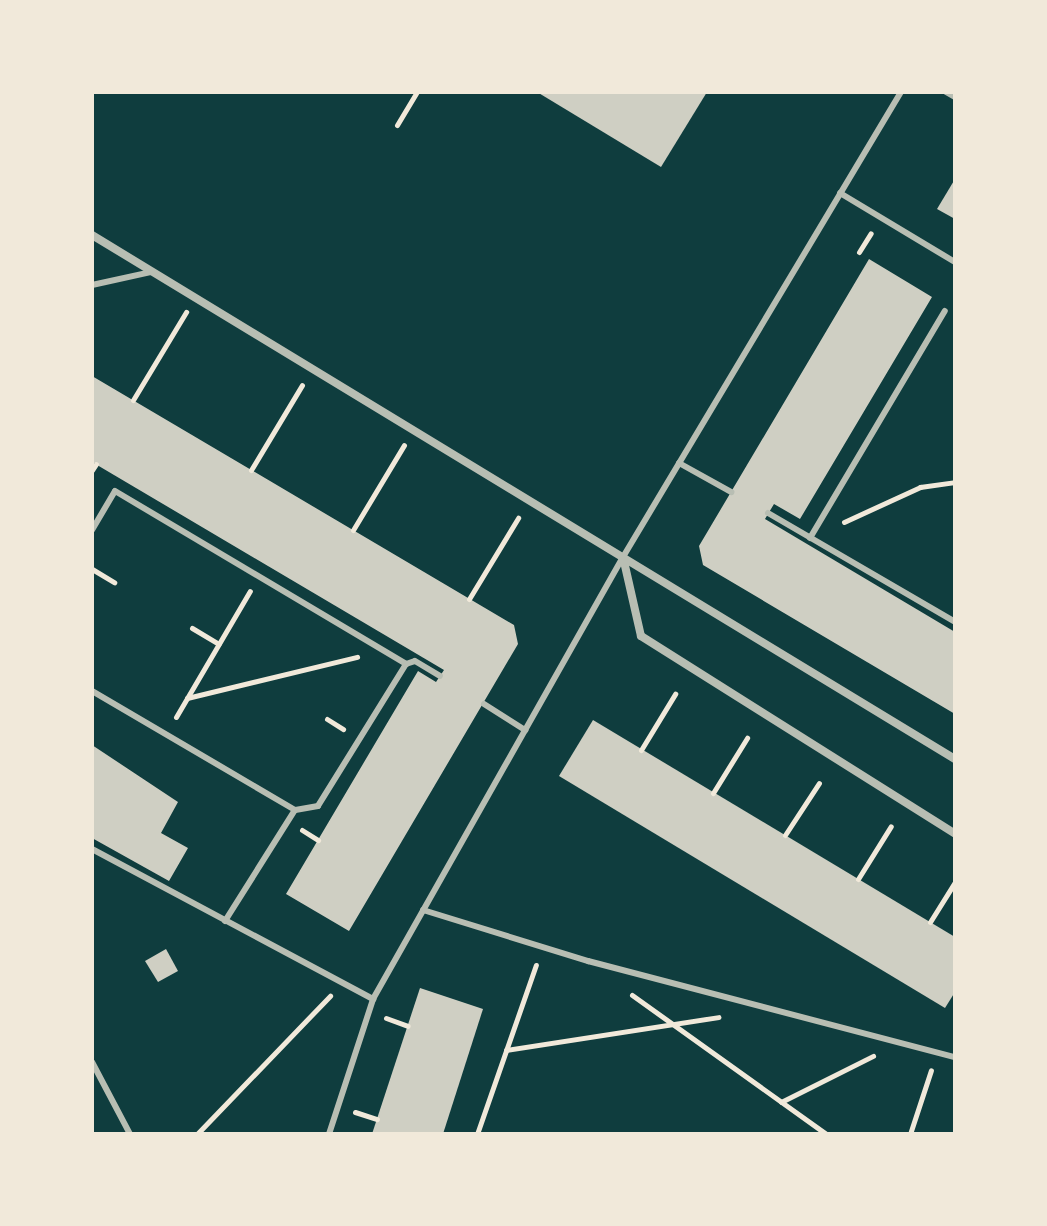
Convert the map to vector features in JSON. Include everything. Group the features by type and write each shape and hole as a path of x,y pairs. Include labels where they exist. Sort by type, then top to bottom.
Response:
{"street":[{"path":"92,235 955,759"},
{"path":"623,557 641,636 955,834"}],"lane":[{"path":"329,1134 373,999 623,557 901,92"},
{"path":"946,92 955,97"},
{"path":"840,193 955,262"},
{"path":"92,285 152,271"},
{"path":"810,538 945,311"},
{"path":"679,463 731,492"},
{"path":"92,530 115,491 406,664"},
{"path":"768,513 955,622"},
{"path":"92,691 295,810 318,806 406,664 415,661 440,676"},
{"path":"484,704 525,730"},
{"path":"225,921 295,810"},
{"path":"92,849 373,999"},
{"path":"423,910 542,946 955,1057"},
{"path":"92,1062 130,1134"}],"path":[{"path":"397,125 417,92"},
{"path":"133,400 195,297"},
{"path":"251,470 312,369"},
{"path":"353,530 413,430"},
{"path":"810,538 920,487 955,482"},
{"path":"469,599 529,500"},
{"path":"92,569 114,582"},
{"path":"166,735 259,577"},
{"path":"192,628 219,644"},
{"path":"187,698 384,650"},
{"path":"641,750 675,694"},
{"path":"713,793 747,738"},
{"path":"785,835 819,783"},
{"path":"858,879 891,826"},
{"path":"930,922 955,882"},
{"path":"477,1134 542,946"},
{"path":"197,1134 342,983"},
{"path":"622,987 826,1134"},
{"path":"506,1050 668,1022 727,1016"},
{"path":"781,1102 900,1042"},
{"path":"910,1134 937,1052"}],"building":[{"path":"537,92 707,92 661,167"},
{"path":"955,179 955,219 937,209"},
{"path":"869,259 932,297 800,519 774,504 765,519 955,632 955,714 703,565 699,546"},
{"path":"92,376 514,625 518,644 349,931 286,894 418,671 436,682 444,670 92,462"},
{"path":"593,720 955,937 955,992 945,1008 559,776"},
{"path":"92,745 178,802 161,833 188,848 169,881 92,838"},
{"path":"166,949 178,971 158,982 145,961"},
{"path":"420,988 483,1009 443,1134 372,1134"}]}
